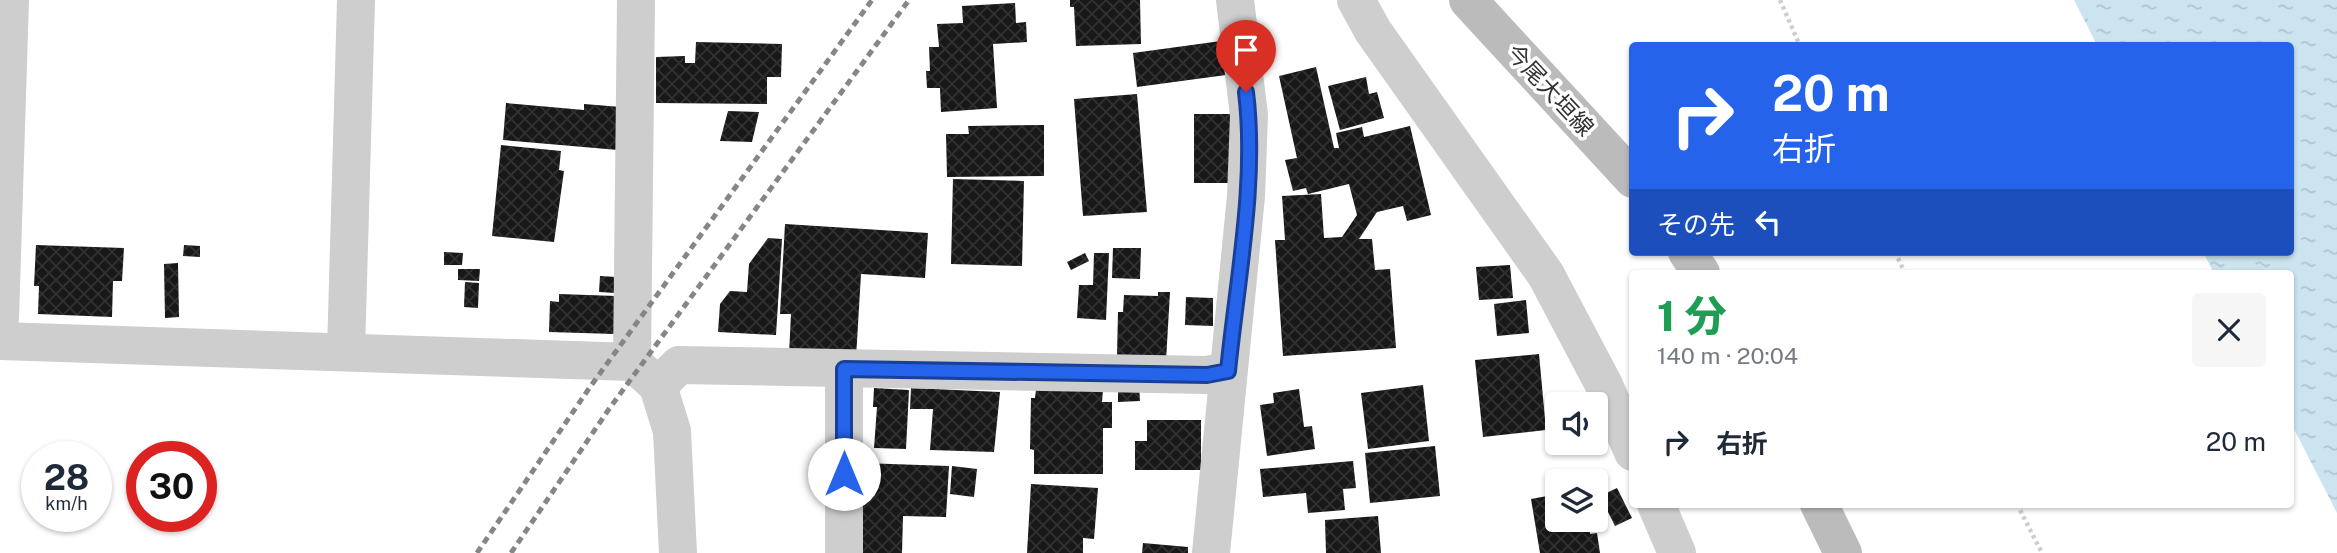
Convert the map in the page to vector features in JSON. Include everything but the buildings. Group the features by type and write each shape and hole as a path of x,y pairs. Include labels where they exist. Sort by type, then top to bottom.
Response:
{"main road":[{"name":"今尾大垣線","path":"1468,0 1629,175"},
{"path":"1821,508 1843,553"}],"street":[{"path":"0,319 10,0"},
{"path":"346,352 356,0"},
{"path":"636,0 645,374 672,431 668,549"},
{"path":"1211,553 1246,196 1249,115 1235,0"},
{"path":"1356,0 1373,32 1546,275 1604,384 1629,443"},
{"path":"0,341 346,352 645,374 679,365 1207,375 1228,371"},
{"path":"844,369 844,553"},
{"path":"1658,508 1677,553"}],"path":[{"path":"1780,0 1798,42"},
{"path":"2019,508 2042,553"}],"water":[{"path":"2074,0 2337,0 2337,513 2294,429 2294,270 2212,270 2205,256 2294,256 2294,42 2095,42"}],"railway":[{"path":"477,553 590,387 872,0"},
{"path":"511,553 609,409 909,0"}],"route":[{"path":"844,474 844,369 1207,375 1228,371 1246,196 1249,115 1246,92"}]}
